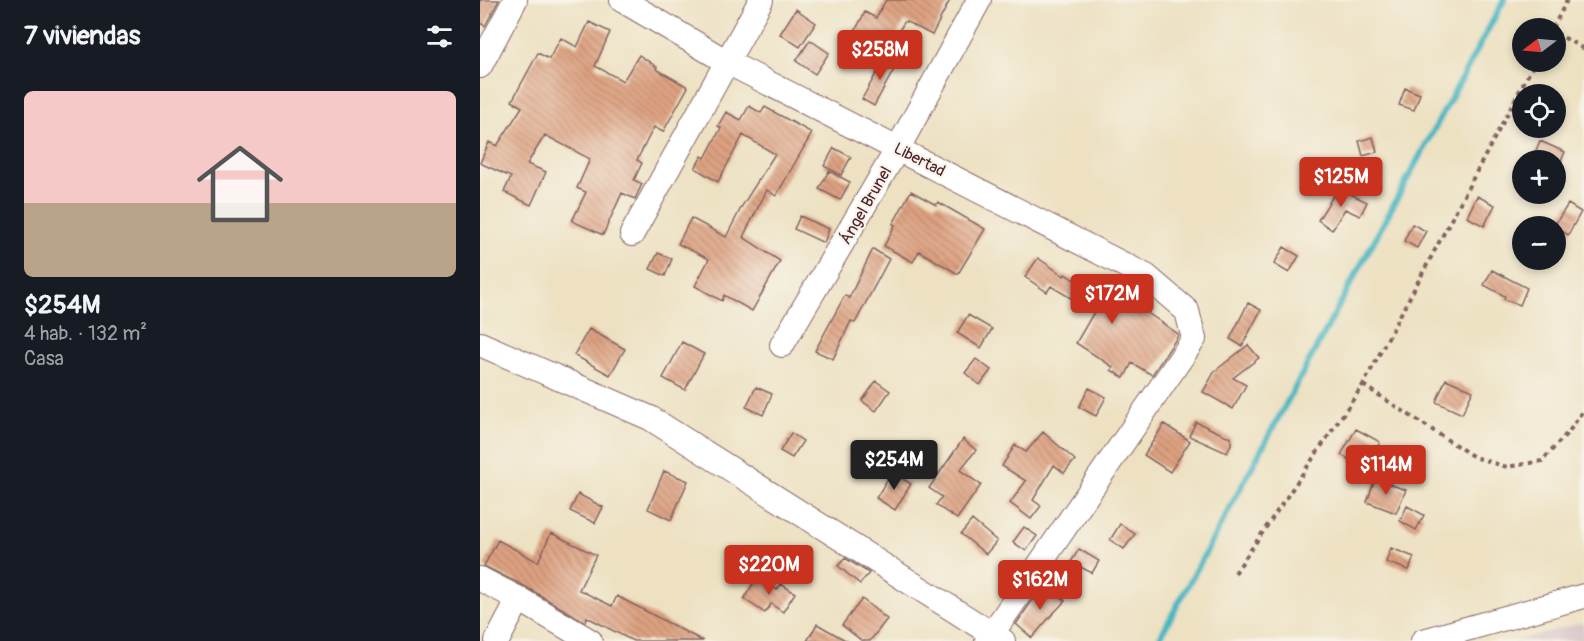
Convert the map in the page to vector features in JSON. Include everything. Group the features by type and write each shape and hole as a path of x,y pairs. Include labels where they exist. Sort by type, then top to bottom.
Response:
{"street":[{"path":"480,66 515,0"},
{"name":"Libertad","path":"622,0 727,62 1146,276 1187,311 1194,339 994,639"},
{"path":"632,234 761,0"},
{"name":"Ángel Brunel","path":"782,345 898,148 979,0"},
{"path":"480,344 650,418 994,639"},
{"path":"480,579 590,641"},
{"path":"1422,641 1584,596"},
{"path":"497,641 519,599"}],"path":[{"path":"1558,18 1568,0"},
{"path":"1566,39 1584,49"},
{"path":"1235,573 1363,385 1530,72"},
{"path":"1363,385 1474,457 1507,467 1542,461 1570,430 1584,409"}],"shaded area":[{"path":"1584,622 1584,641 1516,641"}],"building":[{"path":"480,0 499,0 485,26 480,23"},
{"path":"886,0 950,0 932,35 905,21 886,51 854,33 865,12 876,18"},
{"path":"796,9 816,23 800,47 780,34"},
{"path":"589,22 610,32 595,66 623,81 639,55 657,67 656,69 688,87 663,132 654,127 637,160 642,163 634,180 642,184 635,199 622,193 603,235 572,221 586,192 577,188 590,159 545,135 527,164 546,172 531,205 504,192 511,177 480,163 489,142 497,146 522,107 512,101 538,53 549,59 561,38 577,47"},
{"path":"810,40 829,53 815,74 796,61"},
{"path":"886,56 898,62 874,106 862,99"},
{"path":"1405,88 1420,94 1414,110 1399,105"},
{"path":"749,106 761,113 765,107 812,133 776,196 767,190 743,237 780,261 752,311 724,295 722,301 695,286 709,259 678,244 691,218 726,237 742,206 775,154 743,135 718,182 695,168 702,156 705,158 721,128 718,126 726,112 741,120"},
{"path":"1373,137 1377,152 1363,156 1359,141"},
{"path":"1540,141 1560,150 1536,150"},
{"path":"834,148 851,157 841,175 824,166"},
{"path":"829,171 850,182 840,200 819,189"},
{"path":"1338,188 1367,202 1360,216 1345,209 1332,230 1318,220"},
{"path":"911,191 936,205 938,202 985,229 958,274 919,251 913,262 884,246"},
{"path":"1477,196 1495,205 1484,226 1467,217"},
{"path":"1568,204 1581,212 1568,235 1566,234 1566,216 1560,216"},
{"path":"800,216 829,229 824,243 794,229"},
{"path":"1412,224 1426,231 1417,248 1404,241"},
{"path":"1284,247 1299,256 1289,273 1274,264"},
{"path":"873,249 889,259 855,323 851,321 833,359 815,351 845,295 849,298"},
{"path":"658,253 672,259 665,276 650,269"},
{"path":"1038,258 1064,276 1065,274 1104,298 1108,291 1135,307 1136,305 1178,334 1152,375 1132,363 1124,378 1111,370 1113,367 1076,343 1094,312 1051,286 1047,292 1025,277"},
{"path":"1492,270 1527,288 1520,305 1504,299 1505,296 1484,285"},
{"path":"1248,303 1261,310 1242,346 1230,339"},
{"path":"968,315 992,329 981,348 957,333"},
{"path":"589,329 625,349 610,375 574,355"},
{"path":"682,342 704,354 685,390 663,378"},
{"path":"1248,345 1259,358 1233,378 1246,385 1233,409 1203,392 1215,371"},
{"path":"976,359 991,370 980,385 965,373"},
{"path":"1446,379 1473,391 1462,414 1436,402"},
{"path":"876,381 890,391 876,411 862,401"},
{"path":"756,387 772,394 763,415 746,407"},
{"path":"1089,388 1106,397 1096,416 1079,407"},
{"path":"1196,422 1231,438 1227,453 1189,436"},
{"path":"1164,424 1190,441 1170,472 1144,455"},
{"path":"1356,429 1380,442 1366,469 1341,455"},
{"path":"1043,432 1075,460 1064,473 1054,465 1033,500 1041,506 1031,519 1010,503 1026,481 1002,466 1015,445 1026,452"},
{"path":"791,433 803,441 792,458 780,451"},
{"path":"963,439 976,450 960,470 981,485 957,519 936,505 942,497 929,488"},
{"path":"664,471 688,481 671,520 648,509"},
{"path":"892,472 911,484 895,510 876,498"},
{"path":"1375,479 1406,490 1396,513 1367,502"},
{"path":"578,494 603,507 595,523 570,511"},
{"path":"1407,506 1424,515 1416,530 1400,521"},
{"path":"972,520 997,541 986,554 961,534"},
{"path":"1120,524 1135,534 1124,549 1110,540"},
{"path":"1024,527 1037,536 1026,551 1013,542"},
{"path":"551,533 596,555 579,590 612,606 617,596 703,641 633,641 587,617 585,622 526,587 484,566 498,540 538,562"},
{"path":"1391,548 1414,557 1409,570 1386,562"},
{"path":"1079,549 1099,561 1092,573 1071,562"},
{"path":"845,558 869,573 860,584 838,566"},
{"path":"757,577 777,590 781,584 795,593 783,612 771,604 765,613 744,599"},
{"path":"1048,584 1065,601 1032,638 1016,624 1032,601"},
{"path":"862,599 887,619 870,641 862,641 842,625"},
{"path":"817,624 847,641 807,641"}],"waterway":[{"path":"1158,641 1504,0"}]}
